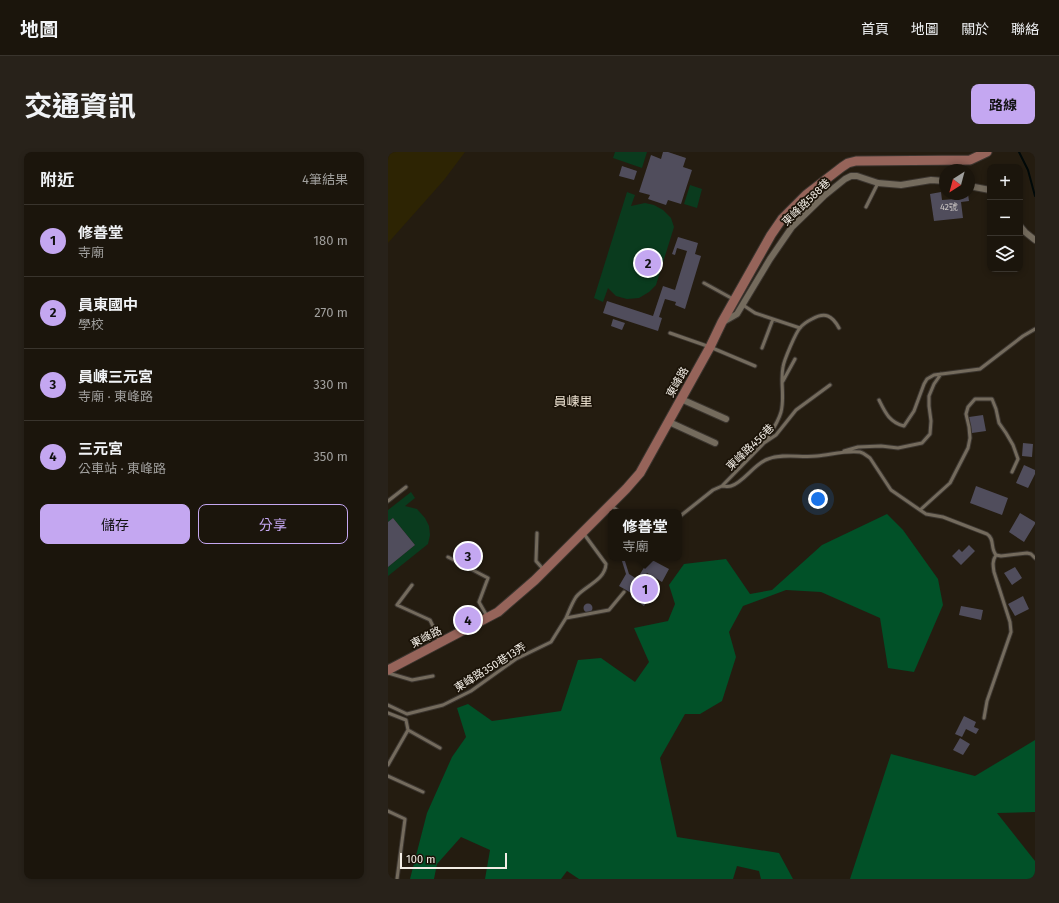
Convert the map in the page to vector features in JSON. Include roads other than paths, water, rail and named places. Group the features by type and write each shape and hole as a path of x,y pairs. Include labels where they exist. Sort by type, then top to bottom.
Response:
{"main road":[{"name":"東峰路","path":"388,670 498,612 544,571 583,533 640,473 710,347 722,322 739,303 771,235 782,219 808,194 848,163 856,161 970,160 987,152"}],"street":[{"name":"東峰路588巷","path":"739,303 792,228 824,196 845,179 851,176 857,176 878,183 901,185 931,180 939,181"},
{"path":"975,187 987,189"},
{"path":"1023,230 1035,240"},
{"path":"681,399 726,419"},
{"path":"669,422 715,443"}],"lane":[{"path":"866,207 878,183"},
{"path":"704,283 755,313 800,328"},
{"path":"764,443 778,422 784,396 782,382 783,367 789,350 800,328 808,321 825,314 836,321 839,328"},
{"path":"762,348 773,319"},
{"path":"879,400 887,416 896,424 904,426 914,411 924,384 928,379 934,375 980,369 1023,336 1035,329"},
{"path":"670,333 710,347 755,366"},
{"path":"782,382 795,359"},
{"path":"837,453 858,447 881,446 898,448 922,443 930,434 930,396 934,384 941,374"},
{"name":"東峰路456巷","path":"682,515 713,490 722,486 764,443 776,435 796,410 830,385"},
{"path":"920,510 950,483 968,448 970,438 966,414 968,407 975,399 992,399 999,423 1013,445 1018,460 1012,472"},
{"path":"722,486 736,484 762,462 768,459 781,456 815,456 860,452 866,455 875,464 891,490 926,514 943,517 987,534 990,536 993,552 996,555 1000,556 1027,553 1031,554 1035,558"},
{"path":"388,501 406,487"},
{"path":"610,505 615,509"},
{"name":"東峰路350巷13弄","path":"388,705 407,714 443,705 471,691 516,659 551,642 566,618 576,596 599,579 606,568 606,564 583,533"},
{"path":"537,534 536,560 544,571"},
{"path":"984,718 987,701 1011,627 1008,613 994,572 993,564 996,555"},
{"path":"448,557 488,578 479,602 488,617"},
{"path":"412,585 397,605 430,620 441,642"},
{"path":"566,618 609,610 624,592"},
{"path":"388,673 412,680 433,676"},
{"path":"388,713 406,720 408,730 388,765"},
{"path":"408,730 440,748"},
{"path":"388,776 423,792"},
{"path":"388,811 405,819 397,879"}],"waterway":[{"path":"1019,152 1028,170 1035,196"}],"place":[{"name":"員東國中","path":"648,263"},
{"name":"員崠三元宮","path":"468,556"},
{"name":"修善堂","path":"645,589"},
{"name":"三元宮","path":"468,620"}],"district":[{"name":"員崠里","path":"573,401"}]}
